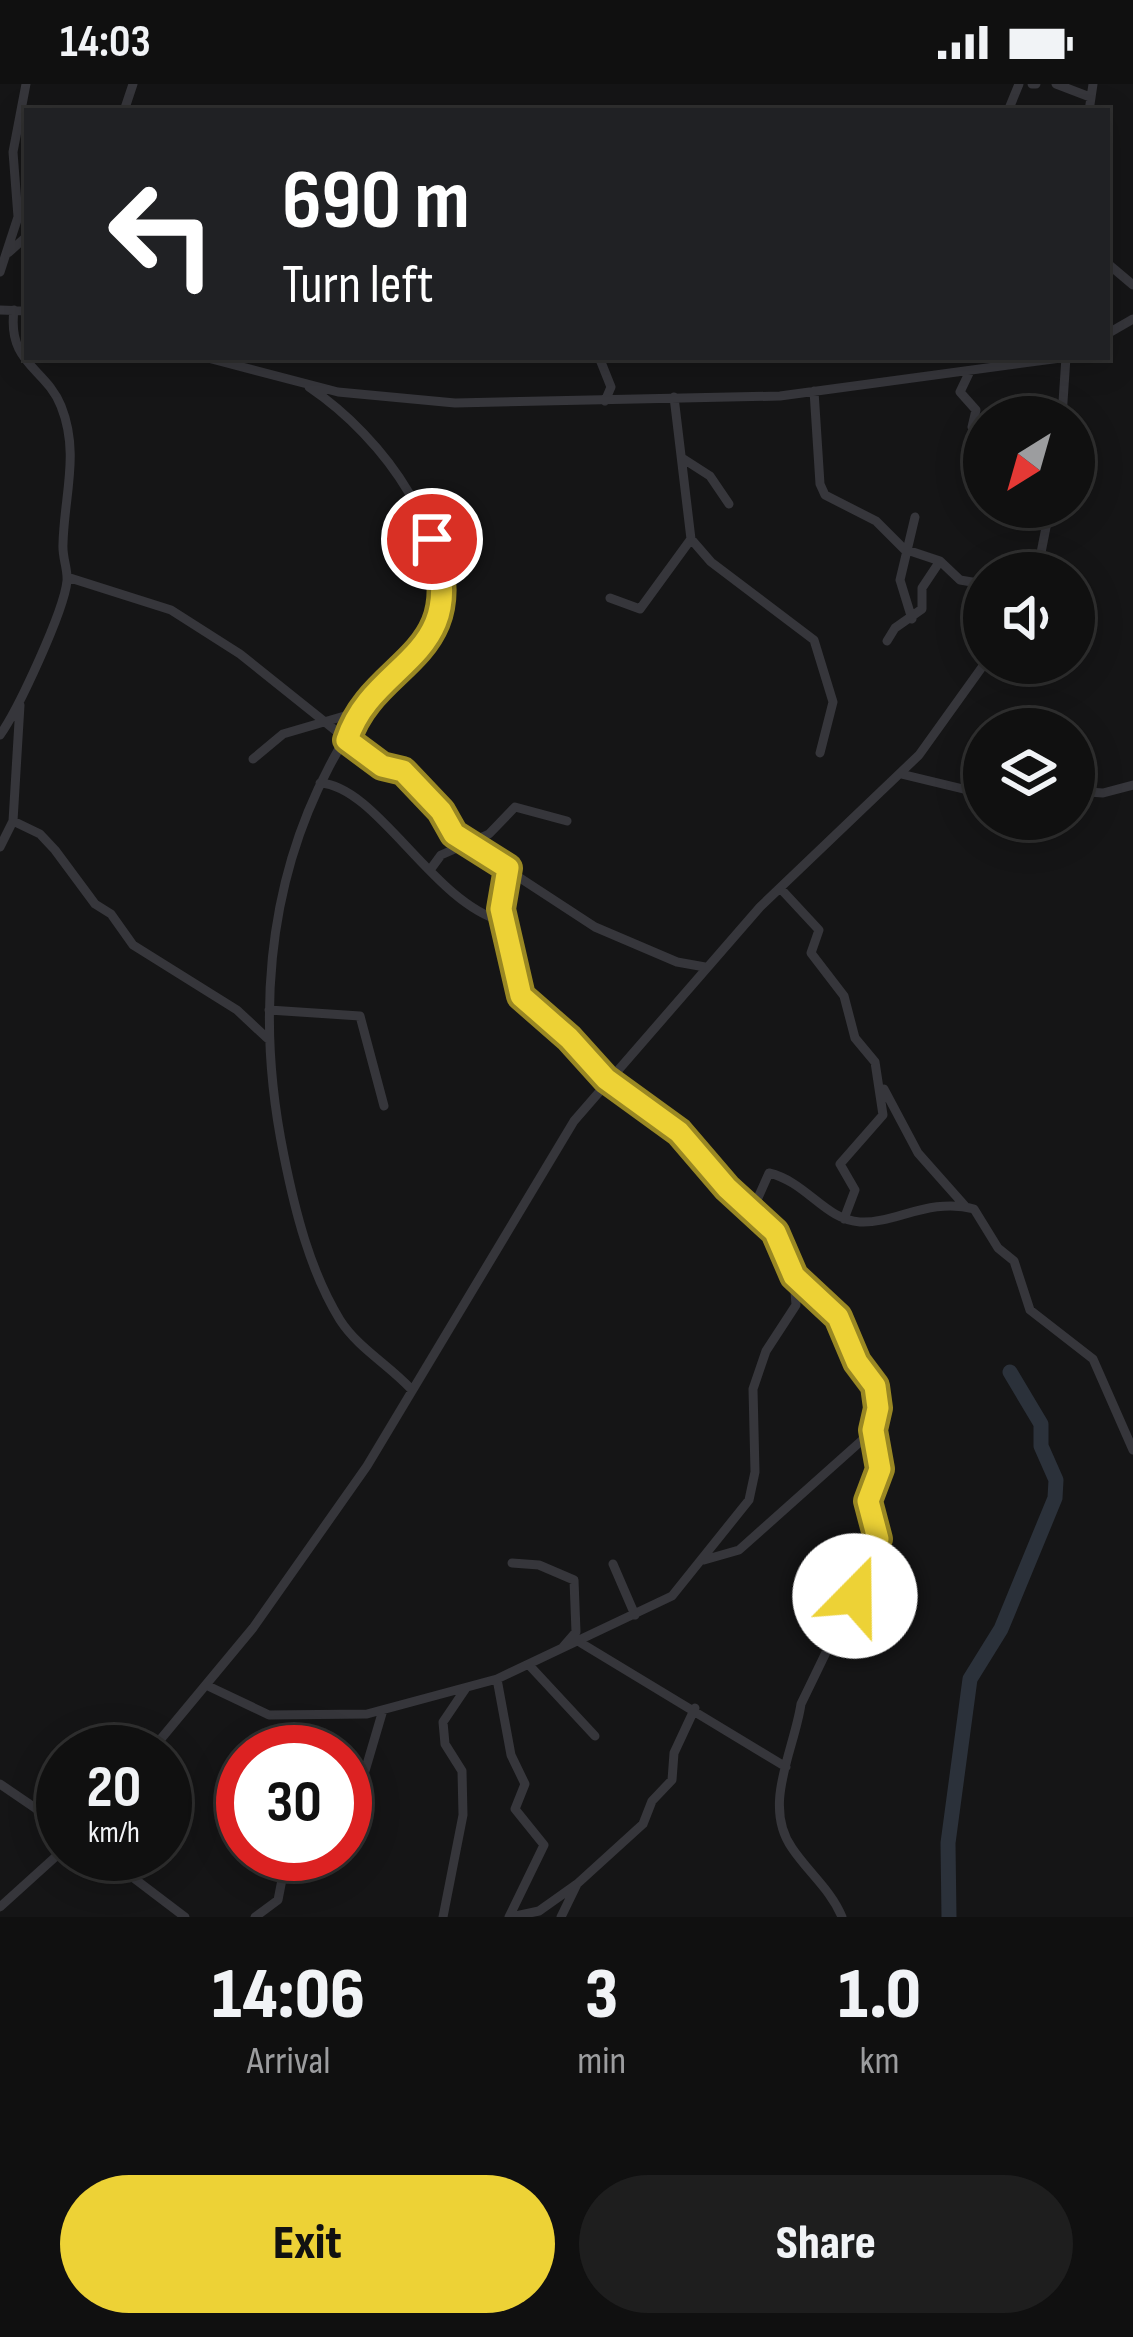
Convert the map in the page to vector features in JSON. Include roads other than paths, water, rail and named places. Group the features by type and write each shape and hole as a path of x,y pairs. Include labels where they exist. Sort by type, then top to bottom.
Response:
{"street":[{"path":"0,272 18,218 13,152 26,84"},
{"path":"1056,84 1090,97"},
{"path":"1089,108 1093,84"},
{"path":"4,257 24,239"},
{"path":"1110,266 1133,285"},
{"path":"0,310 24,310"},
{"path":"14,310 17,346 24,357"},
{"path":"0,735 20,705 67,578 62,542 72,437 56,393 26,360"},
{"path":"214,360 309,387 455,403 814,391 898,376 1045,360"},
{"path":"600,360 611,387 605,400"},
{"path":"1063,396 1066,360"},
{"path":"964,396 960,392 970,371"},
{"path":"309,387 352,423 388,467 424,522 439,558 432,636 365,710 320,783 280,897 267,1038 276,1134 294,1206 326,1293 348,1330 411,1389"},
{"path":"814,391 821,490 876,520 904,549 940,561 963,580"},
{"path":"674,397 691,538 711,562 814,640 833,702 820,753"},
{"path":"682,458 710,476 729,504"},
{"path":"912,619 900,580 915,517"},
{"path":"610,598 640,609 691,538"},
{"path":"887,641 895,628 922,609 922,588 940,561"},
{"path":"67,578 171,610 240,654 319,721 382,766 403,771 441,811 454,834 595,927 677,962 705,967"},
{"path":"174,1725 325,1528 544,1162 606,1079 705,967 901,774 950,718 972,684"},
{"path":"0,848 13,821 20,705"},
{"path":"253,759 283,734 365,710"},
{"path":"901,774 963,789"},
{"path":"320,783 335,785 365,806 455,899 502,921"},
{"path":"1095,792 1133,785"},
{"path":"430,870 441,855 489,834 514,807 567,821"},
{"path":"13,821 40,834 56,850 94,904 111,914 134,945 237,1010 267,1038"},
{"path":"208,1686 281,1717 383,1710 497,1679 672,1596 749,1501 755,1472 753,1390 766,1352 796,1305 794,1276 779,1238 753,1210 659,1114 606,1079 515,988 512,942 502,921 508,868"},
{"path":"781,889 819,930 811,953 850,1008 856,1038 874,1061 881,1085 918,1153 965,1206 980,1215 998,1248 1014,1261 1030,1310 1093,1359 1133,1450"},
{"path":"269,1010 360,1016 384,1106"},
{"path":"844,1219 855,1190 840,1164 883,1115 881,1085"},
{"path":"753,1210 766,1175 773,1173 805,1188 844,1219 871,1222 904,1210 965,1206"},
{"path":"794,1276 838,1317 857,1362 875,1386 878,1408 873,1430 880,1469 868,1501 879,1529 877,1547 801,1704 777,1806 778,1826 842,1917"},
{"path":"704,1560 739,1550 873,1430"},
{"path":"512,1563 538,1565 574,1580 579,1637 605,1661 695,1708 787,1768"},
{"path":"613,1564 635,1615"},
{"path":"530,1665 595,1736"},
{"path":"497,1679 511,1755 525,1784 514,1809 544,1845 510,1917"},
{"path":"443,1917 464,1815 461,1771 445,1744 443,1722 466,1688"},
{"path":"510,1917 539,1911 577,1884 643,1824 647,1810 672,1780 674,1753 695,1708"},
{"path":"372,1747 383,1710"},
{"path":"0,1784 36,1809"},
{"path":"0,1907 36,1874"},
{"path":"138,1881 185,1917"},
{"path":"255,1917 278,1900 282,1881"},
{"path":"562,1917 577,1884"}],"waterway":[{"path":"949,1917 948,1843 970,1679 1001,1629 1055,1498 1056,1480 1041,1446 1041,1424 1010,1372"}]}
